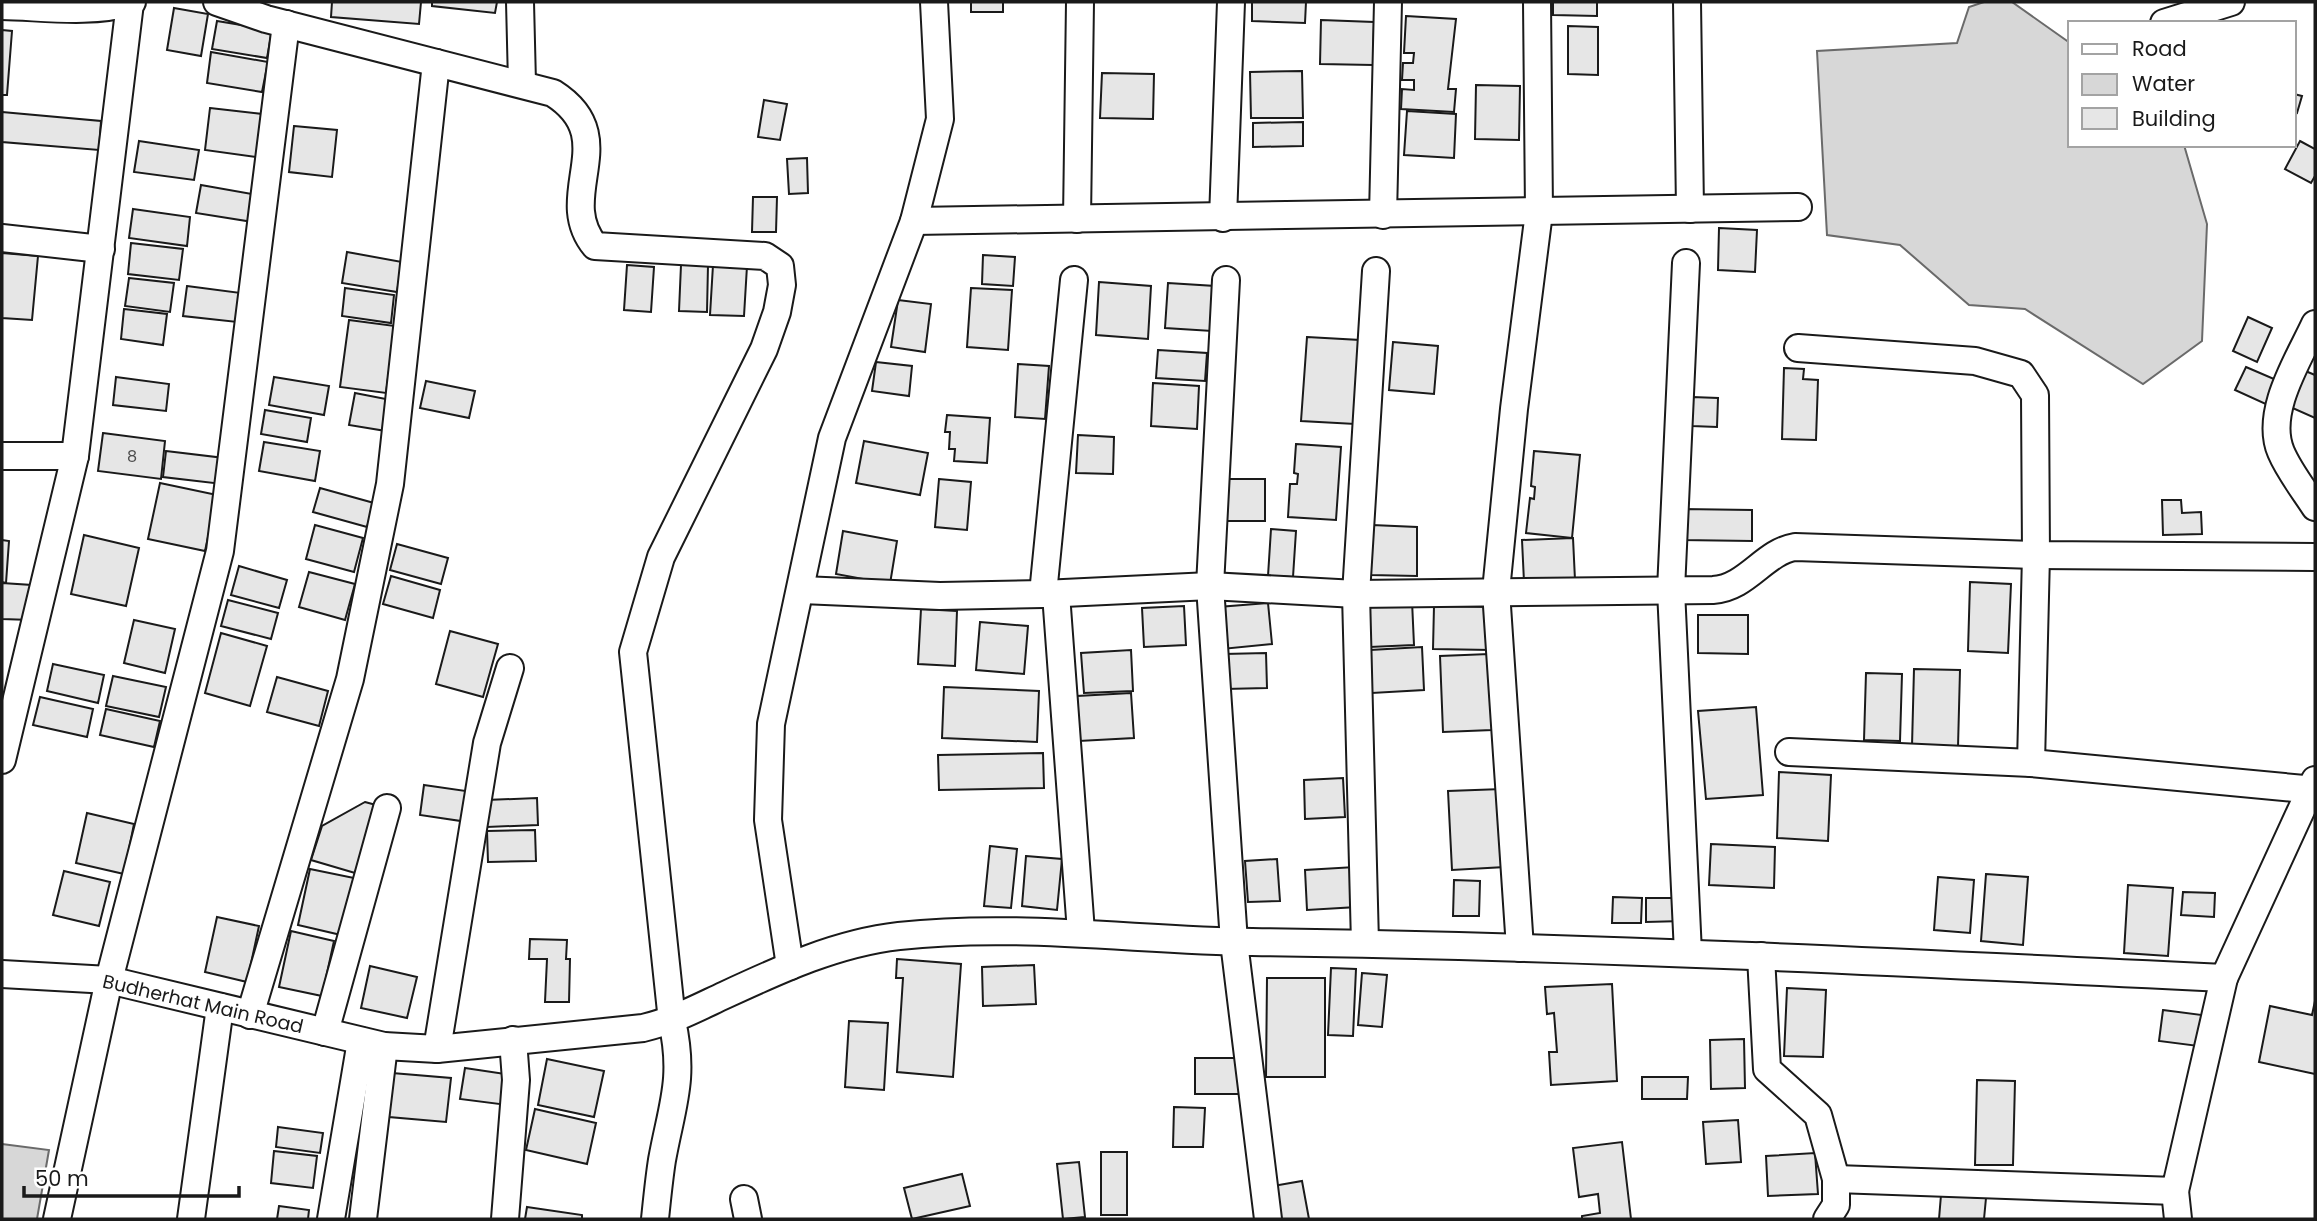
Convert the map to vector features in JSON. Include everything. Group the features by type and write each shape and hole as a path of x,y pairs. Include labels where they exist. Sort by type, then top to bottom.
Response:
{"street":[{"path":"2,760 75,456 131,2 73,10 19,5"},
{"path":"217,2 286,24 553,93 573,106 584,124 586,145 580,213 584,232 594,246 765,256 779,266 782,285 777,312 764,349 661,557 633,652 672,1021 679,1054 679,1089 662,1160 654,1219"},
{"path":"520,2 522,83"},
{"path":"790,966 768,820 771,724 802,590 832,438 914,221 940,119 934,2"},
{"path":"1077,219 1080,2"},
{"path":"1223,218 1231,2"},
{"path":"1383,215 1388,2"},
{"path":"1520,948 1496,591 1514,409 1539,212 1537,2"},
{"path":"1687,2 1690,209"},
{"path":"2170,21 2231,2"},
{"path":"57,1219 109,980 220,551 286,24"},
{"path":"250,1015 350,679 390,484 436,62"},
{"path":"914,221 1798,207"},
{"path":"2,238 101,249"},
{"path":"1686,263 1671,590 1688,953"},
{"path":"1365,943 1356,594 1376,271"},
{"path":"1074,280 1049,594 1081,932"},
{"path":"1226,280 1210,586 1234,942 1268,1219"},
{"path":"2315,324 2284,393 2278,423 2280,451 2315,507"},
{"path":"1798,348 1975,361 2021,374 2035,395 2036,555 2031,763"},
{"path":"2,456 75,456"},
{"path":"802,590 940,596 1210,586 1356,594 1726,589 1740,583 1782,552 1796,547 2036,555 2315,557"},
{"path":"437,1049 487,743 510,667"},
{"path":"1788,752 2031,763 2314,786 2224,978 2175,1191 2178,1219"},
{"path":"325,1032 387,808"},
{"name":"Budherhat Main Road","path":"2,974 109,980 372,1044 437,1049 643,1028 672,1021 790,966 850,943 902,935 1081,932 1234,942 1365,943 1688,953 2224,978"},
{"path":"1761,956 1767,1069 1818,1115 1836,1179 1836,1205 1827,1219"},
{"path":"191,1219 220,1007"},
{"path":"505,1219 516,1080 513,1040"},
{"path":"331,1219 372,1044"},
{"path":"363,1219 372,1044"},
{"path":"1836,1179 2175,1191"}],"water":[{"path":"1984,2 2012,2 2068,42 2068,147 2185,147 2207,224 2202,341 2143,384 2025,309 1969,305 1900,245 1827,235 1817,51 1957,43 1969,7"},
{"path":"2,1144 49,1150 37,1219 2,1219"}],"building":[{"path":"332,2 421,2 419,24 331,17"},
{"path":"432,2 497,2 495,13 432,6"},
{"path":"971,2 1003,2 1003,12 971,12"},
{"path":"1252,2 1306,2 1305,23 1252,21"},
{"path":"1553,2 1597,2 1597,16 1553,15"},
{"path":"174,8 208,14 201,56 167,50"},
{"path":"1406,16 1456,19 1448,89 1456,89 1454,112 1401,109 1402,89 1414,90 1414,80 1402,80 1403,63 1413,63 1414,53 1404,53"},
{"path":"1321,20 1374,22 1373,65 1320,64"},
{"path":"217,21 272,30 267,58 212,49"},
{"path":"1568,26 1598,27 1598,75 1568,74"},
{"path":"2,30 12,31 7,95 2,95"},
{"path":"211,52 268,62 262,92 207,83"},
{"path":"1302,71 1303,118 1251,118 1250,72"},
{"path":"1102,73 1154,74 1153,119 1100,118"},
{"path":"1476,85 1520,86 1519,140 1475,139"},
{"path":"2296,94 2302,96 2296,113"},
{"path":"764,100 787,104 780,140 758,137"},
{"path":"210,108 262,114 256,157 205,150"},
{"path":"1407,111 1456,114 1454,158 1404,155"},
{"path":"2,112 101,121 99,150 2,142"},
{"path":"1303,122 1303,146 1253,147 1253,123"},
{"path":"294,126 337,130 332,177 289,172"},
{"path":"139,141 199,150 194,180 134,172"},
{"path":"2300,141 2315,149 2315,176 2311,183 2285,169"},
{"path":"807,158 808,193 789,194 787,159"},
{"path":"201,185 257,195 253,222 196,213"},
{"path":"753,197 777,197 776,232 752,232"},
{"path":"133,209 190,217 187,246 129,238"},
{"path":"1719,228 1757,230 1755,272 1718,270"},
{"path":"131,243 183,249 179,280 128,274"},
{"path":"347,252 402,262 397,292 342,283"},
{"path":"2,253 38,256 32,320 2,318"},
{"path":"983,255 1015,257 1013,286 982,284"},
{"path":"627,265 654,267 651,312 624,310"},
{"path":"681,265 708,265 707,312 679,311"},
{"path":"713,265 747,266 744,316 710,315"},
{"path":"129,278 174,283 170,312 125,306"},
{"path":"1099,282 1151,286 1148,339 1096,335"},
{"path":"1168,283 1215,286 1212,331 1165,328"},
{"path":"187,286 241,293 237,322 183,316"},
{"path":"345,288 394,295 391,323 342,316"},
{"path":"971,288 1012,290 1008,350 967,347"},
{"path":"898,300 931,304 925,352 891,347"},
{"path":"124,309 167,314 163,345 121,339"},
{"path":"2248,317 2272,328 2257,362 2233,351"},
{"path":"349,320 395,326 386,393 340,387"},
{"path":"1307,337 1360,340 1355,424 1301,421"},
{"path":"1393,342 1438,346 1434,394 1389,390"},
{"path":"1158,350 1207,353 1205,381 1156,378"},
{"path":"876,362 912,366 909,396 872,391"},
{"path":"1018,364 1049,366 1045,419 1015,417"},
{"path":"2246,367 2281,382 2270,406 2235,390"},
{"path":"1784,368 1804,369 1803,379 1818,380 1816,440 1782,439"},
{"path":"2303,370 2315,375 2315,418 2288,406"},
{"path":"116,377 169,384 166,411 113,405"},
{"path":"274,377 329,386 324,415 269,405"},
{"path":"426,381 475,391 469,418 420,408"},
{"path":"1153,383 1199,386 1197,429 1151,426"},
{"path":"355,393 391,400 386,431 349,425"},
{"path":"1692,397 1718,398 1717,427 1692,426"},
{"path":"265,410 311,418 307,442 261,434"},
{"path":"947,415 990,418 987,463 954,461 955,449 949,449 950,432 945,432"},
{"path":"103,433 165,441 161,479 98,471"},
{"path":"1078,435 1114,437 1113,474 1076,473"},
{"path":"864,441 928,453 920,495 856,483"},
{"path":"264,442 320,451 315,481 259,471"},
{"path":"1296,444 1341,447 1336,520 1288,517 1290,484 1297,484 1298,474 1294,473"},
{"path":"166,451 224,458 222,484 163,477"},
{"path":"1534,451 1580,455 1572,538 1526,533 1530,498 1534,499 1535,487 1531,486"},
{"path":"939,479 971,482 967,530 935,527"},
{"path":"1223,479 1265,479 1265,521 1223,521"},
{"path":"160,483 217,495 205,551 148,539"},
{"path":"320,488 374,503 367,527 313,512"},
{"path":"2162,500 2181,500 2182,513 2201,512 2202,534 2163,535"},
{"path":"1682,509 1752,510 1752,541 1681,540"},
{"path":"315,525 363,538 354,572 306,559"},
{"path":"1372,525 1417,527 1417,576 1370,575"},
{"path":"1271,529 1296,531 1293,577 1268,576"},
{"path":"843,531 897,541 890,584 836,574"},
{"path":"84,535 139,548 126,606 71,594"},
{"path":"1573,538 1575,580 1524,582 1522,540"},
{"path":"2,540 9,541 6,583 2,582"},
{"path":"397,544 448,558 441,584 390,570"},
{"path":"239,566 287,580 279,608 231,595"},
{"path":"309,572 355,584 345,620 299,607"},
{"path":"391,576 440,590 433,618 383,604"},
{"path":"1970,582 2011,584 2008,653 1968,651"},
{"path":"2,583 32,585 31,620 2,619"},
{"path":"228,600 278,613 271,639 221,626"},
{"path":"1412,601 1414,645 1370,647 1367,603"},
{"path":"1268,603 1272,644 1222,649 1218,607"},
{"path":"1184,606 1186,645 1144,647 1142,608"},
{"path":"1434,606 1492,607 1491,650 1433,649"},
{"path":"921,609 957,611 955,666 918,664"},
{"path":"1698,615 1748,615 1748,654 1698,653"},
{"path":"134,620 175,629 165,673 124,663"},
{"path":"980,622 1028,626 1024,674 976,670"},
{"path":"450,631 498,644 483,697 436,684"},
{"path":"221,633 267,646 250,706 205,693"},
{"path":"1422,647 1424,690 1372,693 1370,650"},
{"path":"1131,650 1133,691 1084,693 1081,653"},
{"path":"1266,653 1267,688 1225,689 1224,654"},
{"path":"1489,654 1492,730 1443,732 1440,656"},
{"path":"53,664 104,675 98,703 47,691"},
{"path":"1914,669 1960,670 1958,747 1912,746"},
{"path":"1866,673 1902,674 1900,741 1864,740"},
{"path":"113,676 166,687 159,717 106,706"},
{"path":"277,677 328,691 319,726 267,712"},
{"path":"944,687 1039,691 1037,742 942,738"},
{"path":"1131,693 1134,738 1079,741 1077,696"},
{"path":"40,697 93,709 87,737 33,725"},
{"path":"1756,707 1763,795 1706,799 1698,711"},
{"path":"106,709 160,721 154,747 100,735"},
{"path":"1043,753 1044,788 939,790 938,755"},
{"path":"1779,772 1831,775 1828,841 1777,838"},
{"path":"1343,778 1345,817 1305,819 1304,780"},
{"path":"424,785 466,791 461,821 420,815"},
{"path":"1502,789 1505,867 1452,870 1448,791"},
{"path":"537,798 538,825 487,827 486,800"},
{"path":"365,802 376,805 355,873 311,860 322,826"},
{"path":"87,813 134,824 124,874 76,863"},
{"path":"535,830 536,861 488,862 487,831"},
{"path":"1711,844 1775,847 1774,888 1709,885"},
{"path":"990,846 1017,849 1011,908 984,906"},
{"path":"1026,856 1062,859 1057,910 1022,906"},
{"path":"1277,859 1280,901 1248,902 1245,861"},
{"path":"1355,867 1357,907 1307,910 1305,870"},
{"path":"310,869 354,878 341,935 298,925"},
{"path":"64,871 110,882 99,926 53,915"},
{"path":"1986,874 2028,877 2023,945 1981,941"},
{"path":"1938,877 1974,880 1970,933 1934,930"},
{"path":"1454,880 1480,881 1479,916 1453,916"},
{"path":"2128,885 2173,888 2168,956 2124,953"},
{"path":"2183,892 2215,893 2214,917 2181,915"},
{"path":"1613,897 1642,898 1641,923 1612,923"},
{"path":"1646,898 1683,898 1683,921 1646,922"},
{"path":"217,917 259,926 247,982 205,972"},
{"path":"291,931 334,941 322,996 279,987"},
{"path":"530,939 567,940 566,959 570,959 569,1002 545,1002 547,959 529,959"},
{"path":"897,959 961,964 953,1077 897,1072 903,978 896,978"},
{"path":"1034,965 1036,1004 983,1006 982,967"},
{"path":"370,966 417,977 407,1018 361,1008"},
{"path":"1331,968 1356,969 1353,1036 1328,1035"},
{"path":"1362,973 1387,975 1382,1027 1358,1025"},
{"path":"1267,978 1325,978 1325,1077 1266,1077"},
{"path":"1612,984 1617,1081 1551,1085 1549,1052 1557,1052 1554,1013 1547,1014 1545,987"},
{"path":"1787,988 1826,990 1823,1057 1784,1056"},
{"path":"2315,1001 2315,1074 2259,1062 2270,1006 2312,1015"},
{"path":"2163,1010 2202,1015 2198,1046 2159,1041"},
{"path":"849,1021 888,1023 884,1090 845,1087"},
{"path":"1744,1039 1745,1088 1711,1089 1710,1040"},
{"path":"1195,1058 1244,1058 1244,1094 1195,1094"},
{"path":"547,1059 604,1071 594,1117 538,1105"},
{"path":"465,1068 511,1075 507,1105 460,1099"},
{"path":"392,1073 451,1078 446,1122 389,1117"},
{"path":"1642,1077 1688,1077 1687,1099 1642,1099"},
{"path":"1977,1080 2015,1081 2013,1165 1975,1165"},
{"path":"1174,1107 1205,1108 1203,1147 1173,1147"},
{"path":"535,1109 596,1123 587,1164 526,1150"},
{"path":"1738,1120 1741,1162 1706,1164 1703,1122"},
{"path":"278,1127 323,1133 320,1153 276,1147"},
{"path":"1622,1142 1631,1219 1582,1219 1582,1216 1600,1213 1598,1194 1579,1197 1573,1148"},
{"path":"274,1151 317,1156 313,1188 271,1183"},
{"path":"1101,1152 1127,1152 1127,1215 1101,1215"},
{"path":"1815,1153 1818,1194 1768,1196 1766,1156"},
{"path":"1079,1162 1085,1217 1063,1219 1057,1164"},
{"path":"962,1174 970,1206 912,1219 904,1188"},
{"path":"1302,1181 1309,1219 1279,1219 1273,1186"},
{"path":"1941,1195 1986,1198 1984,1219 1939,1219"},
{"path":"279,1206 309,1210 308,1219 277,1219"},
{"path":"527,1207 582,1215 582,1219 525,1219"}]}
